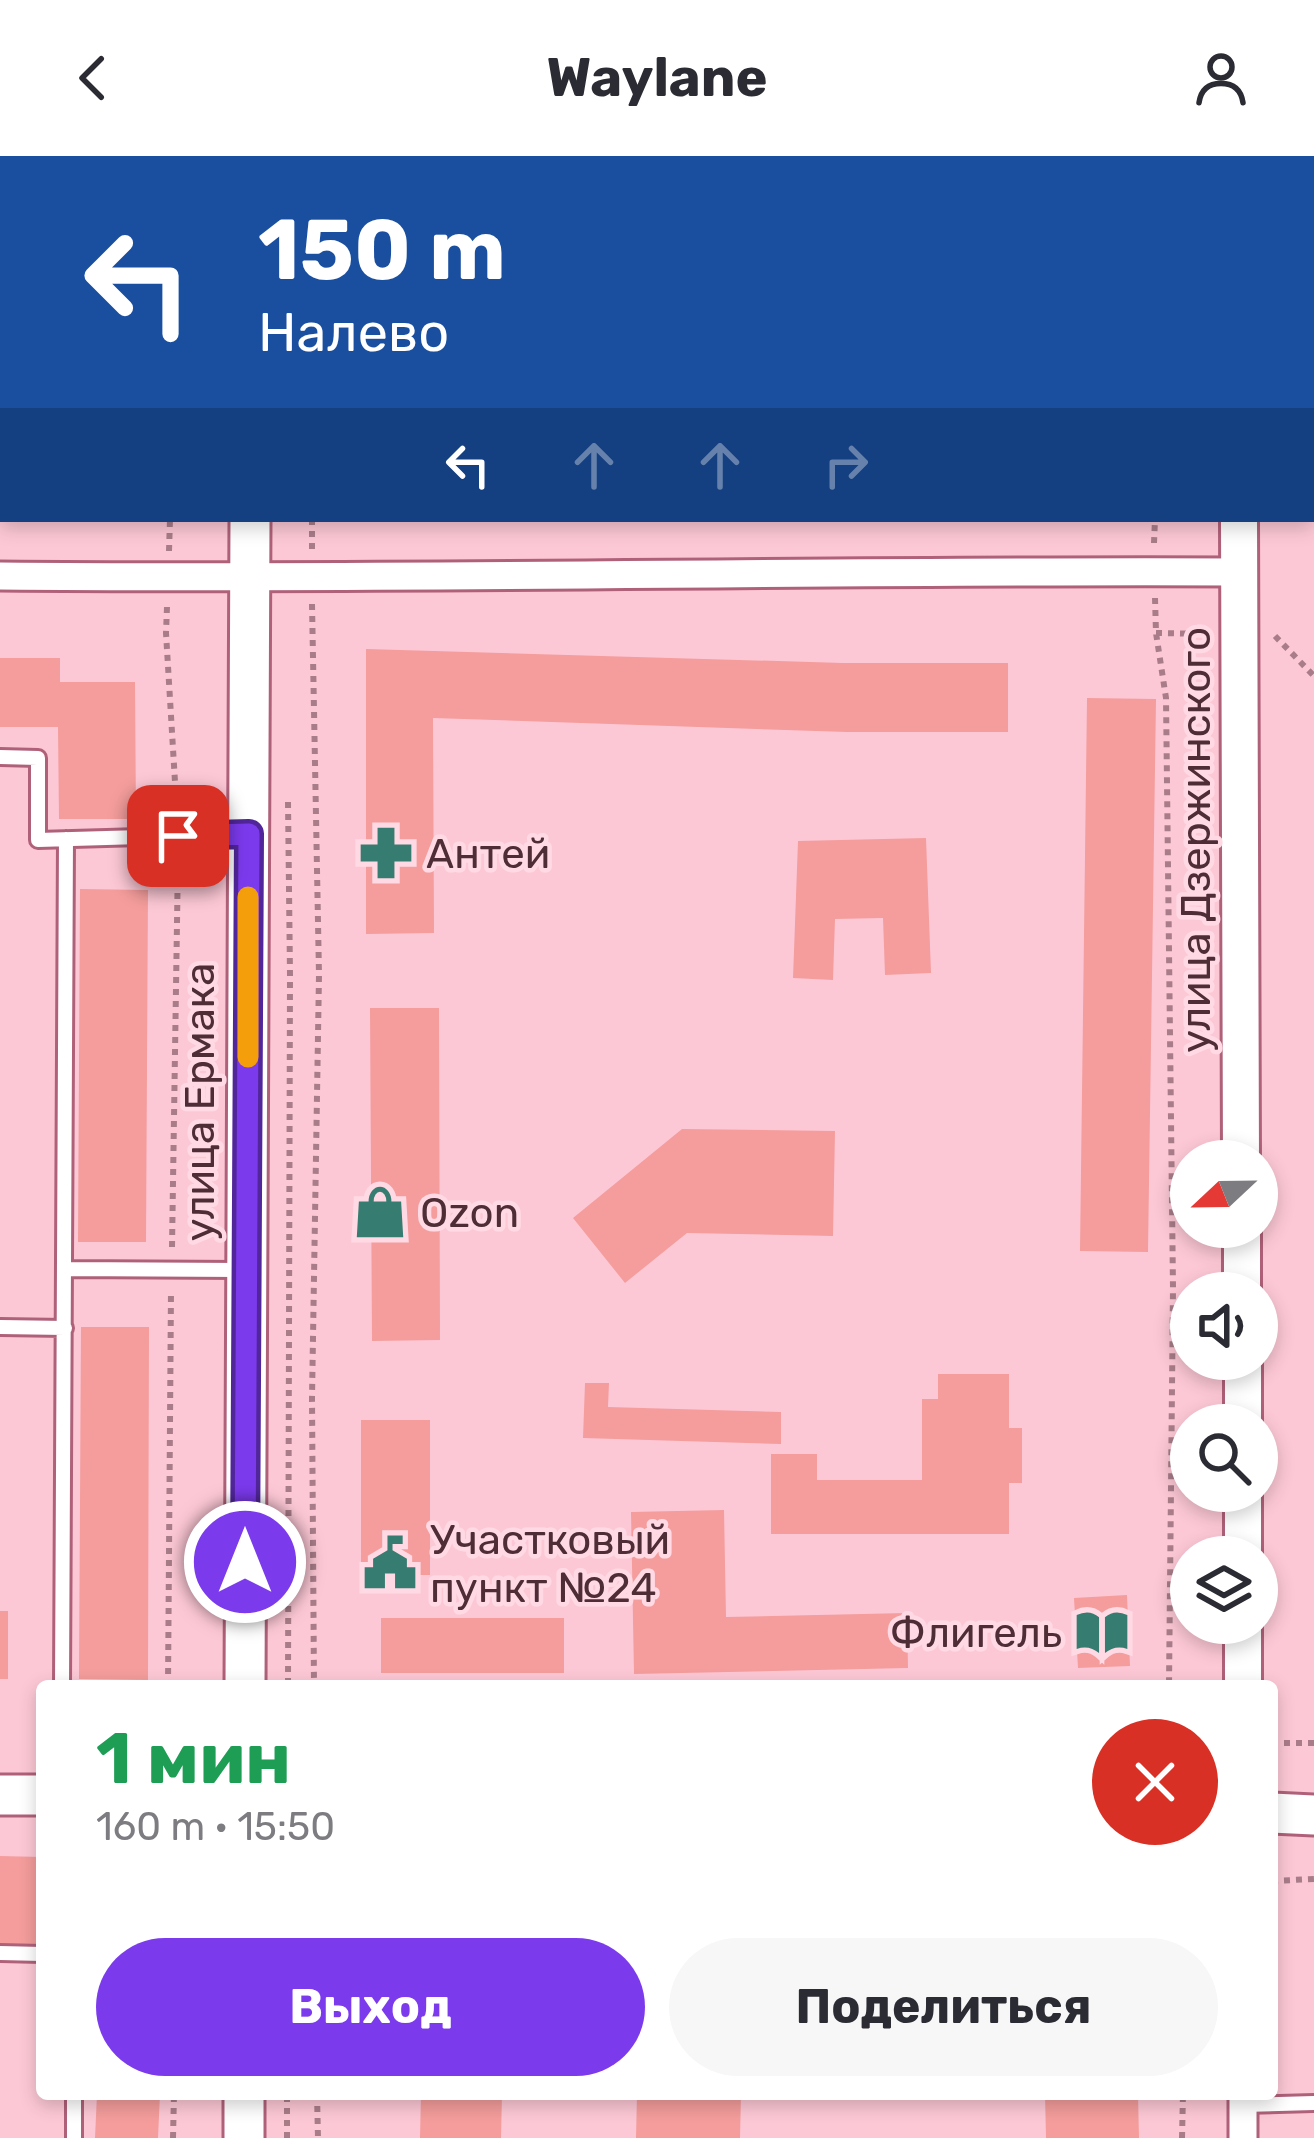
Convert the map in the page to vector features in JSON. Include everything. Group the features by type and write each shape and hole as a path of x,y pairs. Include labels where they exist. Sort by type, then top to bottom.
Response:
{"main road":[{"name":"улица Ермака","path":"245,1680 250,522"},
{"path":"0,1795 36,1795"},
{"path":"1278,1813 1314,1814"},
{"path":"244,2100 244,2138"}],"street":[{"name":"улица Дзержинского","path":"1239,522 1241,1140"},
{"path":"0,576 1239,572"},
{"path":"1243,1644 1243,1680"},
{"path":"1243,2100 1243,2138"}],"lane":[{"path":"0,757 38,758 38,840 249,834"},
{"path":"62,1680 67,839"},
{"path":"65,1270 246,1270"},
{"path":"0,1327 65,1328"},
{"path":"0,1953 36,1954"},
{"path":"74,2100 74,2138"},
{"path":"1261,2100 1314,2103"}],"path":[{"path":"168,1680 178,836 166,633 170,522"},
{"path":"312,522 320,975 312,1398 314,1680"},
{"path":"1155,522 1156,632 1166,698 1173,1288 1169,1680"},
{"path":"287,794 288,1680"},
{"path":"1278,1743 1314,1743"},
{"path":"1278,1880 1314,1879"},
{"path":"173,2138 174,2100"},
{"path":"286,2138 287,2100"},
{"path":"316,2100 318,2138"},
{"path":"1183,2100 1183,2138"}],"building":[{"path":"366,649 1008,663 1008,732 847,732 433,718 434,933 366,934"},
{"path":"0,658 60,658 60,682 135,682 136,819 59,819 58,727 0,727"},
{"path":"1087,698 1156,699 1148,1252 1080,1251"},
{"path":"926,838 931,973 885,975 883,918 835,919 833,980 793,978 798,841"},
{"path":"80,889 148,890 146,1242 78,1242"},
{"path":"370,1008 439,1008 440,1340 372,1341"},
{"path":"682,1129 835,1131 833,1236 687,1233 625,1283 573,1218"},
{"path":"81,1327 149,1327 148,1680 79,1679"},
{"path":"938,1374 1009,1374 1009,1428 1022,1428 1022,1483 1009,1483 1009,1534 771,1534 771,1454 817,1454 817,1480 922,1480 922,1399 938,1399"},
{"path":"585,1383 609,1383 608,1407 781,1412 781,1444 583,1438"},
{"path":"361,1420 430,1420 430,1575 361,1575"},
{"path":"724,1510 726,1617 907,1613 908,1668 634,1674 631,1512"},
{"name":"Флигель","path":"1127,1595 1130,1666 1078,1668 1074,1598"},
{"path":"0,1611 8,1611 8,1679 0,1679"},
{"path":"381,1618 564,1618 564,1673 381,1673"},
{"path":"0,1856 36,1857 36,1949 0,1948"},
{"path":"97,2100 160,2100 158,2138 95,2138"},
{"path":"421,2100 502,2100 501,2138 420,2138"},
{"path":"637,2100 741,2100 740,2138 636,2138"},
{"path":"1045,2100 1138,2100 1139,2138 1046,2138"}],"slow traffic":[{"path":"248,897 248,1057"}],"place":[{"name":"Антей","path":"386,853"},
{"name":"Ozon","path":"380,1212"},
{"name":"Участковый пункт №24","path":"390,1563"},
{"name":"Флигель","path":"1102,1632"}],"route":[{"path":"178,836 249,834 245,1562"}]}
